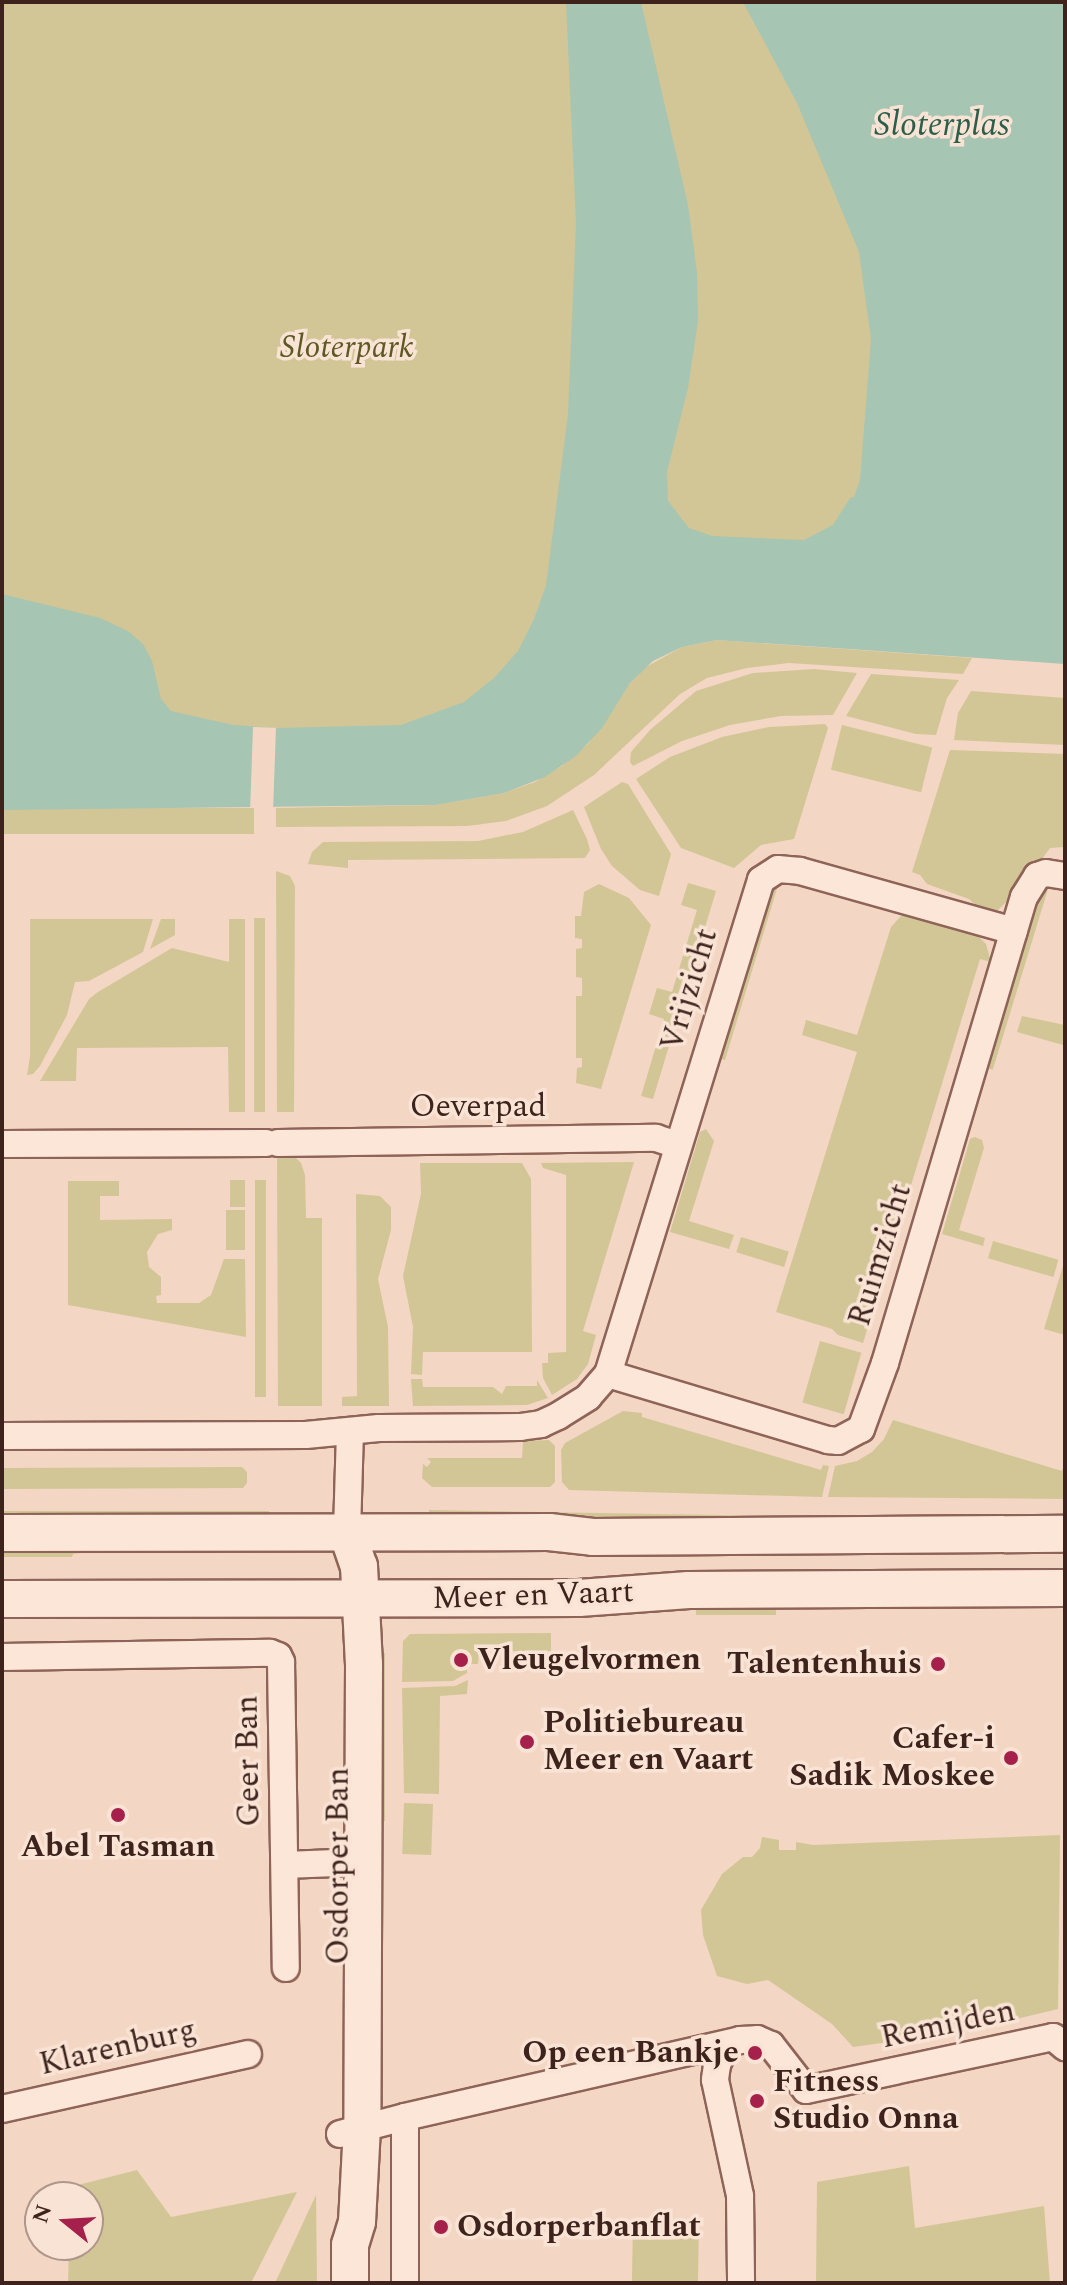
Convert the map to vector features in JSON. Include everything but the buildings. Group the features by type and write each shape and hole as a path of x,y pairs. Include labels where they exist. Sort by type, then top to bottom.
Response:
{"main road":[{"name":"Osdorper Ban","path":"347,1532 352,1599 351,2130 342,2223 350,2245 350,2283"},
{"name":"Meer en Vaart","path":"2,1533 549,1532 593,1537 1065,1534"},
{"name":"Meer en Vaart","path":"2,1599 579,1598 689,1590 1065,1588"}],"street":[{"name":"Vrijzicht","path":"608,1374 761,880 770,872 800,871 1014,931"},
{"name":"Ruimzicht","path":"608,1374 828,1440 846,1438 861,1429 878,1384 1030,884 1037,876 1046,873 1065,876"},
{"name":"Oeverpad","path":"2,1144 656,1138 678,1145"},
{"path":"2,1436 294,1435 541,1424 588,1397 608,1374"},
{"path":"347,1532 350,1431"},
{"name":"Geer Ban","path":"2,1657 270,1653 278,1656 281,1662 286,1968"},
{"name":"Geer Ban","path":"285,1865 350,1862"},
{"name":"Remijden","path":"725,2046 757,2039 771,2045 806,2090 1053,2037 1065,2047"},
{"path":"351,2130 725,2046"},
{"path":"725,2046 715,2080 740,2196 741,2283"},
{"name":"Klarenburg","path":"2,2109 248,2054"},
{"path":"405,2117 405,2283"}],"green space":[{"name":"Sloterpark","path":"2,2 839,2 950,587 580,603 412,763 2,762"},
{"path":"717,640 972,658 963,674 789,663 747,668 707,678 680,694 594,775 547,806 506,821 467,826 276,827 276,808 436,805 504,793 535,782 562,766 588,744 630,683 646,667 682,647"},
{"path":"814,669 857,673 833,715 781,716 730,725 682,741 633,766 630,762 631,752 650,730 696,691 753,673"},
{"path":"871,674 959,680 947,698 936,735 916,734 846,716"},
{"path":"971,691 1065,698 1065,745 954,740 958,713"},
{"path":"825,724 828,728 794,839 761,845 734,868 681,848 636,779 670,757 722,737 769,727"},
{"path":"842,725 932,747 921,792 831,770"},
{"path":"950,750 1065,754 1064,847 1050,848 1042,859 1022,871 1012,896 998,910 981,910 969,899 927,884 920,875 912,872"},
{"path":"622,782 628,784 671,854 659,896 640,890 612,866 601,849 584,807"},
{"path":"2,808 254,808 254,834 2,834"},
{"path":"573,810 590,850 585,858 348,860 348,868 308,864 312,852 323,842 478,841 523,832"},
{"path":"276,871 290,876 295,886 294,1112 277,1112"},
{"path":"779,882 725,1060 718,1058 770,889"},
{"path":"688,883 716,891 653,1099 641,1096 664,1019 649,1014 657,988 672,992 697,910 681,905"},
{"path":"599,884 629,898 651,925 601,1089 576,1083 577,1068 582,1067 582,1058 576,1058 576,996 582,996 582,978 576,977 576,949 582,948 582,939 575,938 575,916 581,916 584,892"},
{"path":"1034,885 1048,889 993,1070 978,1065"},
{"path":"910,915 977,935 986,944 991,962 980,959 863,1343 838,1335 832,1329 776,1312 857,1052 802,1035 806,1020 857,1035 891,927 901,916"},
{"path":"254,918 265,918 265,1112 254,1112"},
{"path":"30,919 153,919 143,952 89,981 75,982 67,1015 40,1066 33,1074 27,1075 30,1057"},
{"path":"161,919 175,919 175,935 150,949"},
{"path":"229,919 245,919 245,1112 229,1112 228,1047 77,1048 76,1081 40,1081 89,999 98,992 172,948 229,962"},
{"path":"1022,1016 1065,1025 1063,1045 1017,1032"},
{"path":"706,1129 714,1141 689,1221 734,1235 729,1249 670,1232 700,1132"},
{"path":"975,1137 982,1140 984,1148 959,1230 985,1238 983,1246 942,1234 970,1139"},
{"path":"277,1158 296,1158 301,1163 305,1175 306,1218 322,1218 322,1406 278,1406"},
{"path":"634,1162 583,1331 596,1335 588,1364 577,1379 552,1395 543,1378 542,1363 548,1363 548,1353 566,1352 566,1175 543,1168 541,1163"},
{"path":"420,1163 522,1163 531,1179 532,1352 423,1352 422,1375 411,1374 413,1327 403,1276 421,1194"},
{"path":"230,1180 245,1180 245,1207 230,1207"},
{"path":"255,1180 266,1180 266,1397 255,1397"},
{"path":"68,1181 119,1181 119,1196 100,1196 100,1220 172,1219 172,1230 158,1234 147,1252 149,1267 161,1277 161,1295 156,1296 157,1303 199,1303 211,1295 224,1259 245,1259 246,1337 68,1305"},
{"path":"356,1194 380,1196 391,1207 391,1230 378,1279 388,1327 389,1406 342,1406 342,1397 357,1396"},
{"path":"226,1210 245,1210 245,1250 226,1250"},
{"path":"741,1237 789,1252 784,1267 736,1252"},
{"path":"993,1241 1058,1260 1053,1277 988,1258"},
{"path":"1065,1259 1065,1335 1044,1329"},
{"path":"820,1341 861,1353 844,1414 802,1403"},
{"path":"411,1379 422,1379 423,1387 493,1387 502,1394 506,1386 537,1386 537,1380 548,1398 527,1405 413,1406"},
{"path":"623,1411 642,1413 642,1417 821,1470 823,1465 829,1466 822,1497 569,1490 562,1482 561,1450 565,1443"},
{"path":"893,1420 1062,1471 1065,1462 1065,1499 828,1497 835,1466 857,1461 872,1452 884,1439"},
{"path":"549,1440 555,1446 555,1482 550,1487 432,1487 422,1478 423,1464 427,1467 431,1462 427,1458 522,1458 523,1441"},
{"path":"2,1446 4,1468 242,1467 247,1472 247,1483 243,1488 2,1489"},
{"path":"429,1510 1065,1521 1065,1530 429,1519"},
{"path":"2,1511 269,1511 269,1527 2,1527"},
{"path":"2,1539 126,1547 73,1554 72,1557 2,1557"},
{"path":"767,1597 776,1608 776,1615 696,1615 696,1609 705,1598"},
{"path":"551,1633 551,1651 479,1651 478,1664 467,1664 467,1673 453,1681 402,1682 403,1641 410,1634"},
{"path":"376,1652 385,1653 385,1821 371,1821"},
{"path":"468,1680 467,1694 440,1696 439,1794 404,1793 402,1688 455,1686"},
{"path":"404,1803 433,1804 431,1855 402,1854"},
{"path":"1060,1835 1058,2009 961,2032 853,2047 832,2024 768,1980 747,1984 717,1976 703,1935 701,1910 722,1874 743,1857 752,1857 760,1848 762,1837 779,1840 779,1850 796,1850 796,1842 813,1845"},
{"path":"909,2166 915,2228 1044,2206 1050,2283 816,2283 817,2182"},
{"path":"137,2170 171,2217 297,2192 251,2283 68,2283 69,2261 104,2261 104,2181 94,2181"},
{"path":"316,2195 317,2283 275,2283"},
{"path":"633,2221 699,2222 698,2283 632,2283"}],"water":[{"name":"Sloterplas","path":"566,2 641,2 688,205 697,272 698,321 688,388 667,472 668,501 689,528 712,536 804,540 833,525 850,498 854,497 860,480 871,339 859,252 797,103 743,2 1065,2 1065,664 717,640 682,647 653,661 630,683 602,728 576,756 545,777 504,793 436,805 2,810 2,594 100,618 128,631 143,644 152,661 161,699 171,711 233,725 276,728 401,725 464,702 494,678 518,651 546,586 568,414 576,224"}],"pier":[{"path":"253,727 276,728 273,809 250,808"}],"place":[{"name":"Vleugelvormen","path":"461,1660"},
{"name":"Talentenhuis","path":"938,1664"},
{"name":"Politiebureau Meer en Vaart","path":"527,1742"},
{"name":"Cafer-i Sadik Moskee","path":"1011,1758"},
{"name":"Abel Tasman","path":"118,1815"},
{"name":"Op een Bankje","path":"755,2053"},
{"name":"Fitness Studio Onna","path":"757,2101"},
{"name":"Osdorperbanflat","path":"441,2227"}]}
